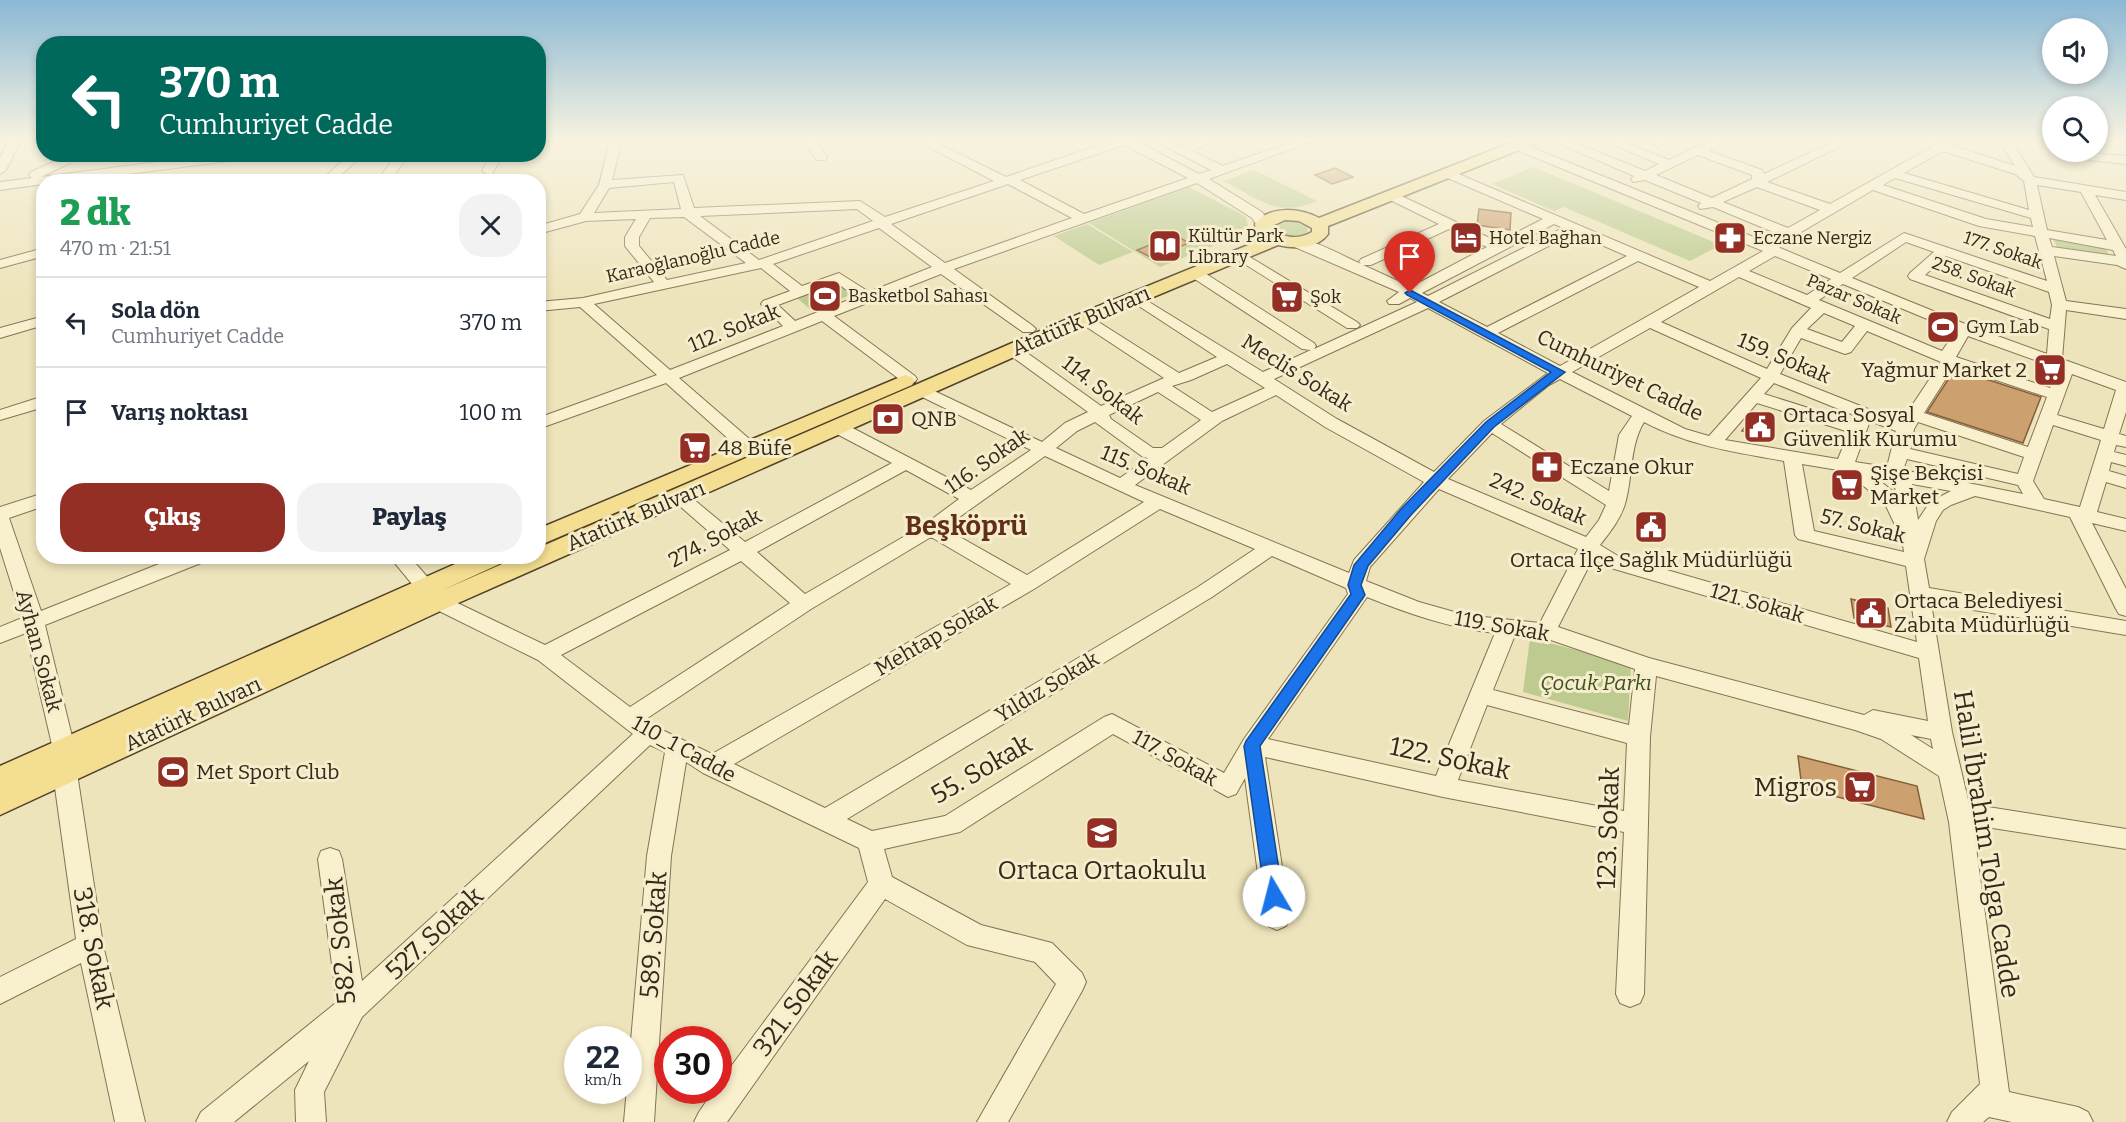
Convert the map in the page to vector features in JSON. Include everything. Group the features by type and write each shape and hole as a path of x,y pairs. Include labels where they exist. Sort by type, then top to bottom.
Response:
{"main road":[{"path":"1377,192 1327,211 1271,218 1275,234 1312,239 1319,229 1398,192"},
{"path":"1293,215 1319,229"},
{"name":"Atatürk Bulvarı","path":"546,535 748,447 1013,350 1240,255 1275,234"},
{"name":"Atatürk Bulvarı","path":"546,550 680,497 839,428 915,385 1028,329 1244,242 1275,234"},
{"name":"Atatürk Bulvarı","path":"432,595 483,564"},
{"name":"Atatürk Bulvarı","path":"0,779 64,761 432,595 510,564"},
{"name":"Atatürk Bulvarı","path":"0,803 64,761"}],"street":[{"path":"585,217 600,192"},
{"path":"683,192 689,214 801,292"},
{"name":"Karaoğlanoğlu Cadde","path":"546,306 583,302 760,264 972,192"},
{"path":"1032,192 1083,219"},
{"name":"112. Sokak","path":"546,421 667,377 943,268 1083,219 1170,192"},
{"name":"Cumhuriyet Cadde","path":"1221,192 1257,215 1275,234 1321,250 1373,276 1391,282 1679,433 1713,443 1897,475 2038,503 2126,525"},
{"name":"Cumhuriyet Cadde","path":"1232,192 1293,215"},
{"path":"1484,192 1548,221 1575,227 1711,287"},
{"path":"1630,192 1965,329 2125,387 2118,439 2105,455 2082,513 2126,609"},
{"path":"1690,192 1788,234"},
{"path":"1685,215 1737,192"},
{"path":"1785,192 1830,209"},
{"path":"1774,251 1772,243 1861,192"},
{"path":"1892,192 1984,223 2116,246"},
{"path":"1957,192 2037,216"},
{"path":"2024,481 2049,418 2056,395 2060,365 2057,327 2059,305 2032,192"},
{"path":"2087,192 2126,263"},
{"path":"2102,192 2126,196"},
{"path":"1391,195 1497,247"},
{"path":"546,230 555,229 572,220 585,217 860,205 1028,329"},
{"path":"646,214 632,237 632,246 664,285"},
{"path":"1394,301 1548,221"},
{"path":"1366,262 1449,224"},
{"path":"1258,374 1428,302 1575,227"},
{"name":"Cumhuriyet Cadde","path":"1319,229 1384,272 1391,282"},
{"name":"177. Sokak","path":"1839,279 1904,237 2056,289"},
{"name":"258. Sokak","path":"1944,250 1915,276 2057,327"},
{"path":"1277,918 1252,746 1358,595 1354,585 1361,565 1406,512 1490,425 1543,382 1774,251"},
{"path":"2047,251 2126,263"},
{"path":"0,264 36,254"},
{"path":"1240,255 1352,326"},
{"path":"1487,333 1639,255"},
{"name":"Pazar Sokak","path":"1739,272 1950,360 2056,395"},
{"path":"1195,273 1308,346"},
{"path":"793,327 768,304 839,277 867,298"},
{"path":"1713,443 1771,376 1797,331 1821,307 1808,301 1839,279"},
{"path":"1258,374 1308,346 1393,306 1398,292 1391,282"},
{"name":"Meclis Sokak","path":"1136,298 1258,374 1331,423 1436,482"},
{"path":"583,302 748,447"},
{"path":"2059,305 2126,314"},
{"name":"115. Sokak","path":"823,315 915,385 1121,486 1225,528 1354,585"},
{"path":"1084,319 1168,382 1212,420"},
{"path":"0,333 36,322"},
{"name":"159. Sokak","path":"1649,322 1771,376 1862,421 1909,422 2035,455"},
{"path":"1797,331 1845,349 1864,325"},
{"path":"1916,562 1897,475 1901,452 1909,422 1950,360 1947,356 1965,329"},
{"name":"114. Sokak","path":"1013,350 1100,413 1103,422 1149,453 1168,453"},
{"name":"116. Sokak","path":"638,726 804,604 931,529 1044,449 1071,427 1168,382 1229,357"},
{"path":"1121,486 1212,420 1278,388"},
{"path":"1752,396 1862,421 1844,466 1885,492 1898,509 1916,562"},
{"path":"0,415 36,404"},
{"path":"1546,631 1589,546 1608,522 1616,503 1628,435 1641,414"},
{"path":"2049,418 2118,439"},
{"path":"1490,425 1616,503"},
{"path":"839,428 972,498"},
{"path":"1901,452 2024,481 2038,503"},
{"path":"2105,455 2126,462"},
{"name":"57. Sokak","path":"1792,457 1805,535 1916,562"},
{"name":"274. Sokak","path":"545,654 742,552 906,463"},
{"path":"2099,474 2126,482"},
{"name":"242. Sokak","path":"1436,482 1589,546"},
{"path":"1916,562 1928,515 1944,500 1967,493 1987,494"},
{"path":"680,497 804,604"},
{"path":"0,514 36,502"},
{"name":"Mehtap Sokak","path":"711,765 1027,584 1158,502"},
{"name":"Ayhan Sokak","path":"0,519 34,622 64,761"},
{"path":"931,529 1027,584"},
{"name":"121. Sokak","path":"1589,546 1611,561 1929,653"},
{"name":"Yıldız Sokak","path":"824,821 1205,592 1269,549"},
{"name":"Halil İbrahim Tolga Cadde","path":"1916,562 1941,732 1958,812 1995,1090 1962,1122"},
{"path":"0,635 179,564"},
{"path":"405,564 432,595"},
{"name":"119. Sokak","path":"1354,585 1413,608 1465,622 1546,631 1646,664 1858,722"},
{"path":"1920,594 2126,628"},
{"name":"110_1 Cadde","path":"432,595 545,654 638,726 677,749 870,842"},
{"path":"1443,787 1508,626"},
{"name":"123. Sokak","path":"1630,994 1640,737 1646,664"},
{"path":"1482,695 1640,737"},
{"path":"1858,722 1877,718 1941,732"},
{"path":"1858,722 1889,733 1949,770"},
{"name":"117. Sokak","path":"1112,723 1228,787 1252,746"},
{"name":"55. Sokak","path":"870,842 951,825 1112,723"},
{"name":"527. Sokak","path":"211,1122 352,1008 638,726"},
{"name":"122. Sokak","path":"1252,746 1443,787 1637,824"},
{"name":"589. Sokak","path":"639,1122 659,856 677,749"},
{"name":"318. Sokak","path":"64,761 90,945 130,1122"},
{"path":"1958,812 2126,838"},
{"path":"870,842 881,884 976,936 1043,952 1072,982 992,1122"},
{"name":"582. Sokak","path":"311,1122 309,1090 352,1008 330,859"},
{"name":"321. Sokak","path":"709,1122 881,884"},
{"path":"0,991 90,945"},
{"path":"1984,1101 2078,1122"}],"green space":[{"path":"1174,192 1199,192 1246,217 1248,226 1220,243 1160,267 1089,223"},
{"path":"1245,192 1299,192 1317,201 1290,208 1259,200"},
{"path":"1511,192 1594,192 1721,245 1690,261 1564,207 1554,211"},
{"path":"1285,220 1307,227 1308,232 1294,237 1271,231 1271,225"},
{"path":"1087,224 1133,252 1099,265 1054,236"},
{"path":"2053,239 2104,246 2110,256 2058,249"},
{"name":"Basketbol Sahası","path":"839,283 853,294 811,310 797,298"},
{"name":"Çocuk Parkı","path":"1530,638 1631,664 1628,721 1523,692"}],"building":[{"path":"1479,209 1511,213 1510,230 1477,225"},
{"name":"Kültür Park Library","path":"1175,235 1189,243 1152,258 1137,250"},
{"path":"1955,369 2041,397 2023,443 1927,412"},
{"name":"Ortaca Sosyal Güvenlik Kurumu","path":"1753,415 1775,422 1774,436 1742,431"},
{"name":"Ortaca Belediyesi Zabıta Müdürlüğü","path":"1851,599 1888,608 1891,627 1854,618"},
{"name":"Migros","path":"1798,756 1917,786 1924,819 1802,788"}],"place":[{"name":"Hotel Bağhan","path":"1466,238"},
{"name":"Eczane Nergiz","path":"1730,238"},
{"name":"Kültür Park Library","path":"1165,246"},
{"name":"Basketbol Sahası","path":"825,296"},
{"name":"Şok","path":"1287,297"},
{"name":"Gym Lab","path":"1943,327"},
{"name":"Yağmur Market 2","path":"2050,370"},
{"name":"QNB","path":"888,419"},
{"name":"Ortaca Sosyal Güvenlik Kurumu","path":"1760,427"},
{"name":"48 Büfe","path":"695,448"},
{"name":"Eczane Okur","path":"1547,467"},
{"name":"Şişe Bekçisi Market","path":"1847,485"},
{"name":"Ortaca İlçe Sağlık Müdürlüğü","path":"1651,527"},
{"name":"Ortaca Belediyesi Zabıta Müdürlüğü","path":"1871,613"},
{"name":"Met Sport Club","path":"173,772"},
{"name":"Migros","path":"1860,787"},
{"name":"Ortaca Ortaokulu","path":"1102,833"}],"district":[{"name":"Beşköprü","path":"966,526"}],"route":[{"path":"1274,896 1252,746 1358,595 1354,585 1361,565 1406,512 1490,425 1543,382 1559,372 1410,293"}]}
